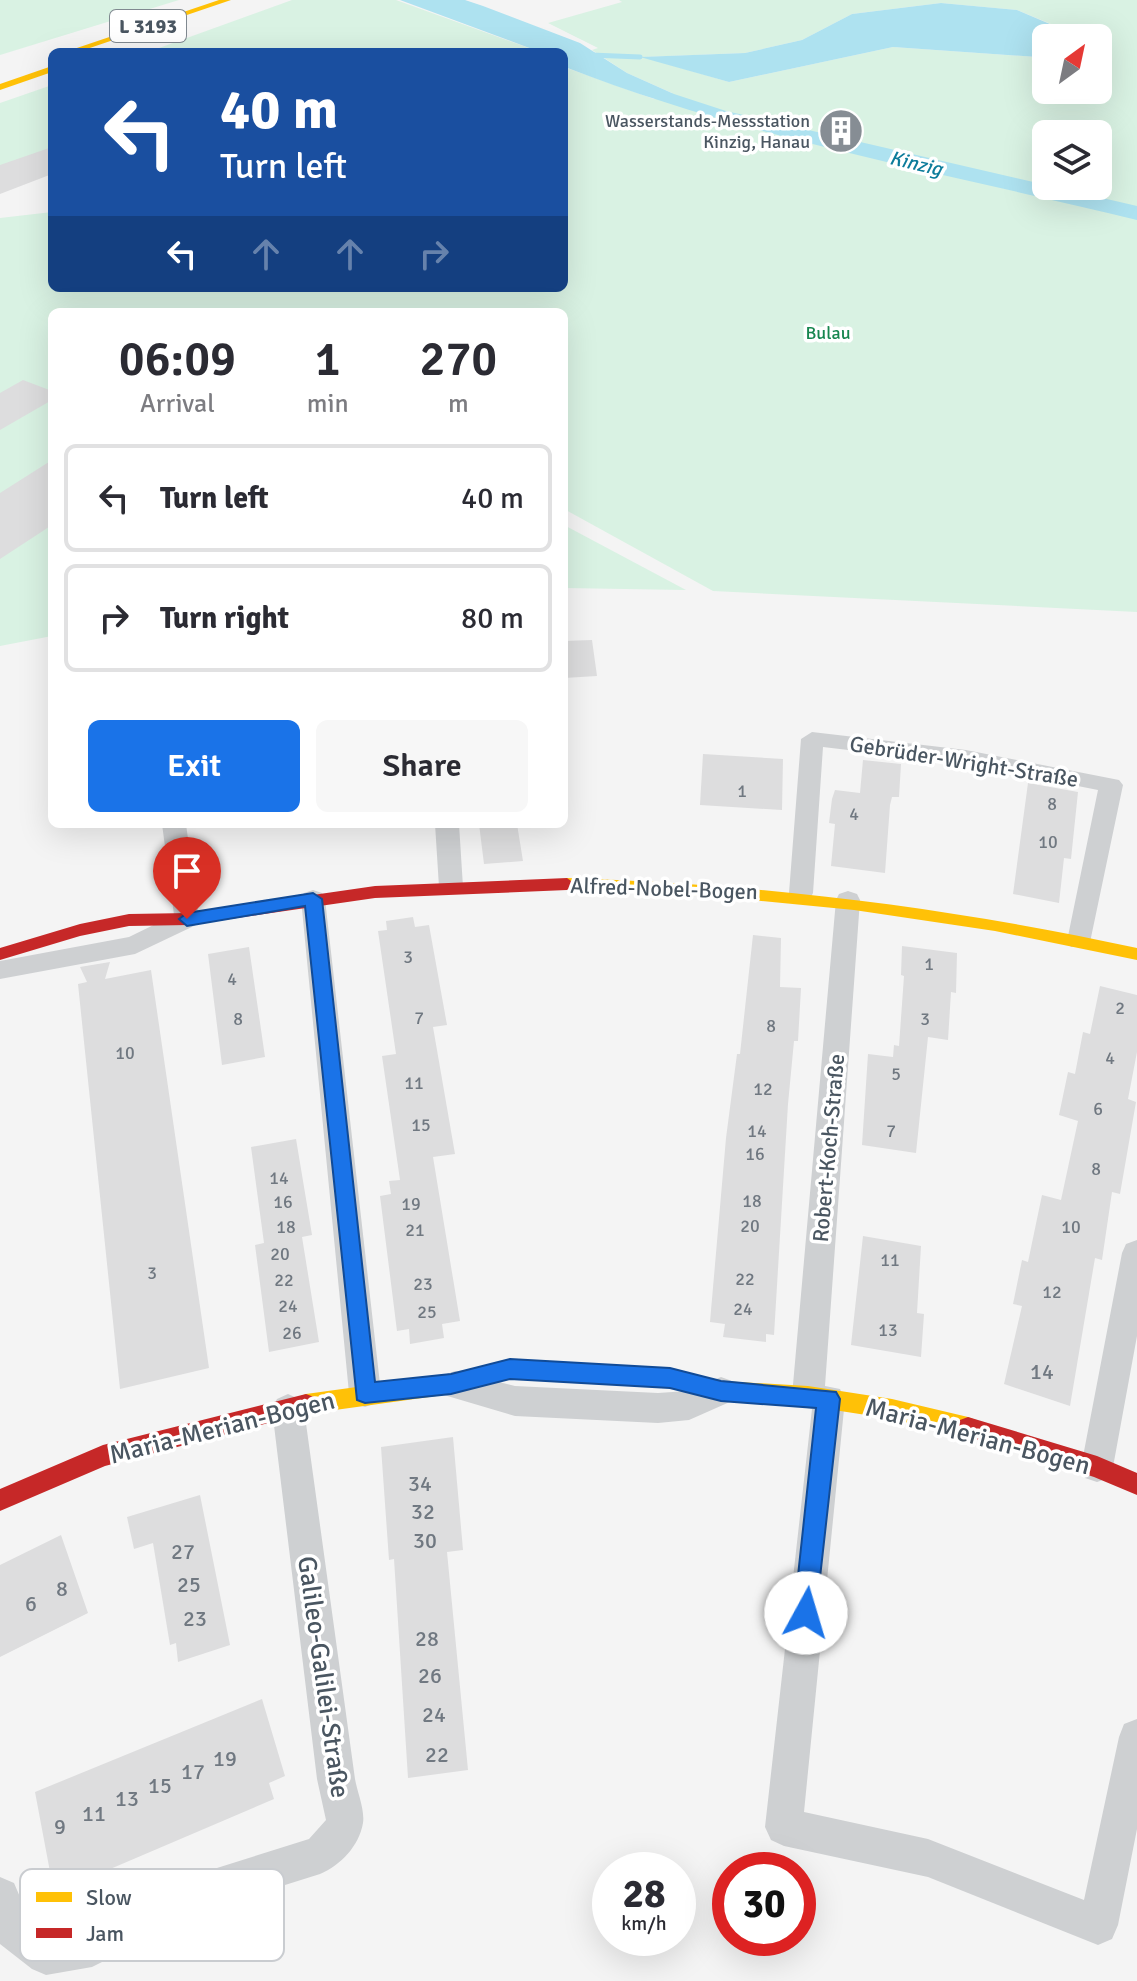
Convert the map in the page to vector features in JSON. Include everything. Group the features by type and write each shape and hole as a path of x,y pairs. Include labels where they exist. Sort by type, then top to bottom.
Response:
{"main road":[{"name":"L 3193","path":"81,48 227,0"},
{"name":"L 3193","path":"115,48 245,5"},
{"path":"0,75 48,59"},
{"path":"0,87 48,70"},
{"name":"Alfred-Nobel-Bogen","path":"0,954 130,920 187,919 313,899 451,887 681,885 801,893 848,900 1137,954"},
{"name":"Maria-Merian-Bogen","path":"0,1500 103,1456 288,1409 365,1393 451,1384"},
{"name":"Maria-Merian-Bogen","path":"721,1391 818,1398 954,1424 1097,1467 1137,1484"}],"street":[{"name":"Gebrüder-Wright-Straße","path":"801,893 812,739 966,757 1111,785 1080,941"},
{"path":"175,828 187,919"},
{"path":"447,828 451,887"},
{"path":"313,899 365,1393"},
{"name":"Robert-Koch-Straße","path":"848,900 818,1398 784,1827 928,1858 1098,1925 1137,1737"},
{"name":"Alfred-Nobel-Bogen","path":"0,970 135,945 187,919"},
{"path":"1097,1467 1137,1253"},
{"name":"Maria-Merian-Bogen","path":"451,1384 515,1401 658,1408 689,1405 721,1391"},
{"name":"Galileo-Galilei-Straße","path":"275,1869 320,1855 336,1840 345,1821 336,1779 288,1409"},
{"name":"Galileo-Galilei-Straße","path":"0,1897 15,1932 20,1936"}],"green space":[{"path":"0,0 179,0 0,55"},
{"path":"292,0 396,0 529,48 159,48"},
{"name":"Bulau","path":"619,0 1137,0 1137,612 713,591 568,511 568,308 48,308 48,637 0,646 0,218 48,212 48,292 568,292 568,68 654,99 672,93 627,73 592,50 598,48 548,23 622,2","holes":["941,3 1017,10 1051,24 1112,24 1112,104 1032,104 1032,57 893,47 729,82 643,57 745,53 802,40 852,14"]},
{"path":"48,86 48,160 0,178 0,103"},
{"path":"568,527 686,590 568,588"}],"water":[{"name":"Kinzig","path":"400,0 465,0 580,43 627,73 674,94 726,111 1032,182 1032,196 848,153 705,115 568,68 568,48 529,48"},
{"path":"941,3 1017,10 1050,24 1032,24 1032,57 893,47 729,82 640,57 745,53 802,40 852,14"},
{"path":"1051,200 1111,200 1137,206 1137,220"}],"building":[{"path":"48,148 48,176 0,194 0,165"},
{"path":"23,380 48,389 48,402 0,430 0,393"},
{"path":"48,463 48,528 0,559 0,493"},
{"path":"592,640 597,676 568,678 568,641"},
{"path":"703,754 783,759 782,810 700,805"},
{"path":"863,760 901,764 899,797 892,797 890,805 885,873 831,866 835,824 829,823 832,799 835,790 860,793"},
{"path":"1028,783 1078,792 1071,859 1064,858 1059,903 1013,894"},
{"path":"480,828 518,828 523,861 484,864"},
{"path":"413,917 415,927 429,925 447,1025 433,1027 455,1154 433,1157 460,1321 442,1324 444,1338 410,1344 409,1329 397,1331 380,1196 391,1194 389,1181 400,1180 382,1056 396,1054 378,931 387,930 386,921"},
{"path":"753,935 781,938 780,987 801,988 798,1041 794,1041 788,1104 774,1335 766,1334 766,1342 723,1337 725,1324 710,1322 726,1138 737,1054 740,1054"},
{"path":"902,946 957,953 956,993 951,992 948,1040 928,1037 916,1153 862,1145 868,1054 893,1057 894,1045 899,1046 904,976 901,975"},
{"path":"249,947 265,1057 222,1065 208,954"},
{"path":"110,962 105,979 151,970 209,1368 120,1389 78,984 87,982 80,967"},
{"path":"1100,986 1137,995 1137,1052 1128,1099 1136,1102 1120,1194 1112,1192 1102,1260 1095,1258 1070,1406 1004,1384 1022,1306 1013,1304 1022,1260 1028,1262 1042,1195 1061,1200 1078,1121 1059,1115 1068,1072 1075,1074 1083,1032 1090,1034"},
{"path":"296,1139 312,1235 302,1237 319,1342 269,1352 255,1245 264,1243 251,1147"},
{"path":"863,1236 921,1246 917,1313 924,1314 921,1357 851,1345"},
{"path":"453,1437 463,1550 447,1552 468,1770 408,1778 394,1559 389,1560 381,1447"},
{"path":"200,1495 230,1645 178,1662 176,1643 170,1645 153,1543 134,1549 127,1517"},
{"path":"61,1535 88,1613 0,1657 0,1565"},
{"path":"262,1699 285,1776 269,1783 274,1799 110,1869 49,1869 35,1792"}],"waterway":[{"path":"591,55 640,57"}],"traffic: slow":[{"path":"81,48 227,0"},
{"path":"0,87 48,70"},
{"path":"567,884 711,890 854,904 995,925 1137,954"},
{"path":"306,1404 451,1384 510,1369 670,1378 721,1391 808,1396 892,1409 968,1427"}],"traffic: jam":[{"path":"0,954 80,930 129,920 189,919 375,892 567,884"},
{"path":"0,1500 103,1456 306,1404"},
{"path":"968,1427 1097,1467 1137,1484"}],"place":[{"name":"Wasserstands-Messstation Kinzig, Hanau","path":"841,131"}],"route":[{"path":"187,919 313,899 365,1393 451,1384 510,1369 670,1378 721,1391 829,1399 806,1613"}]}
